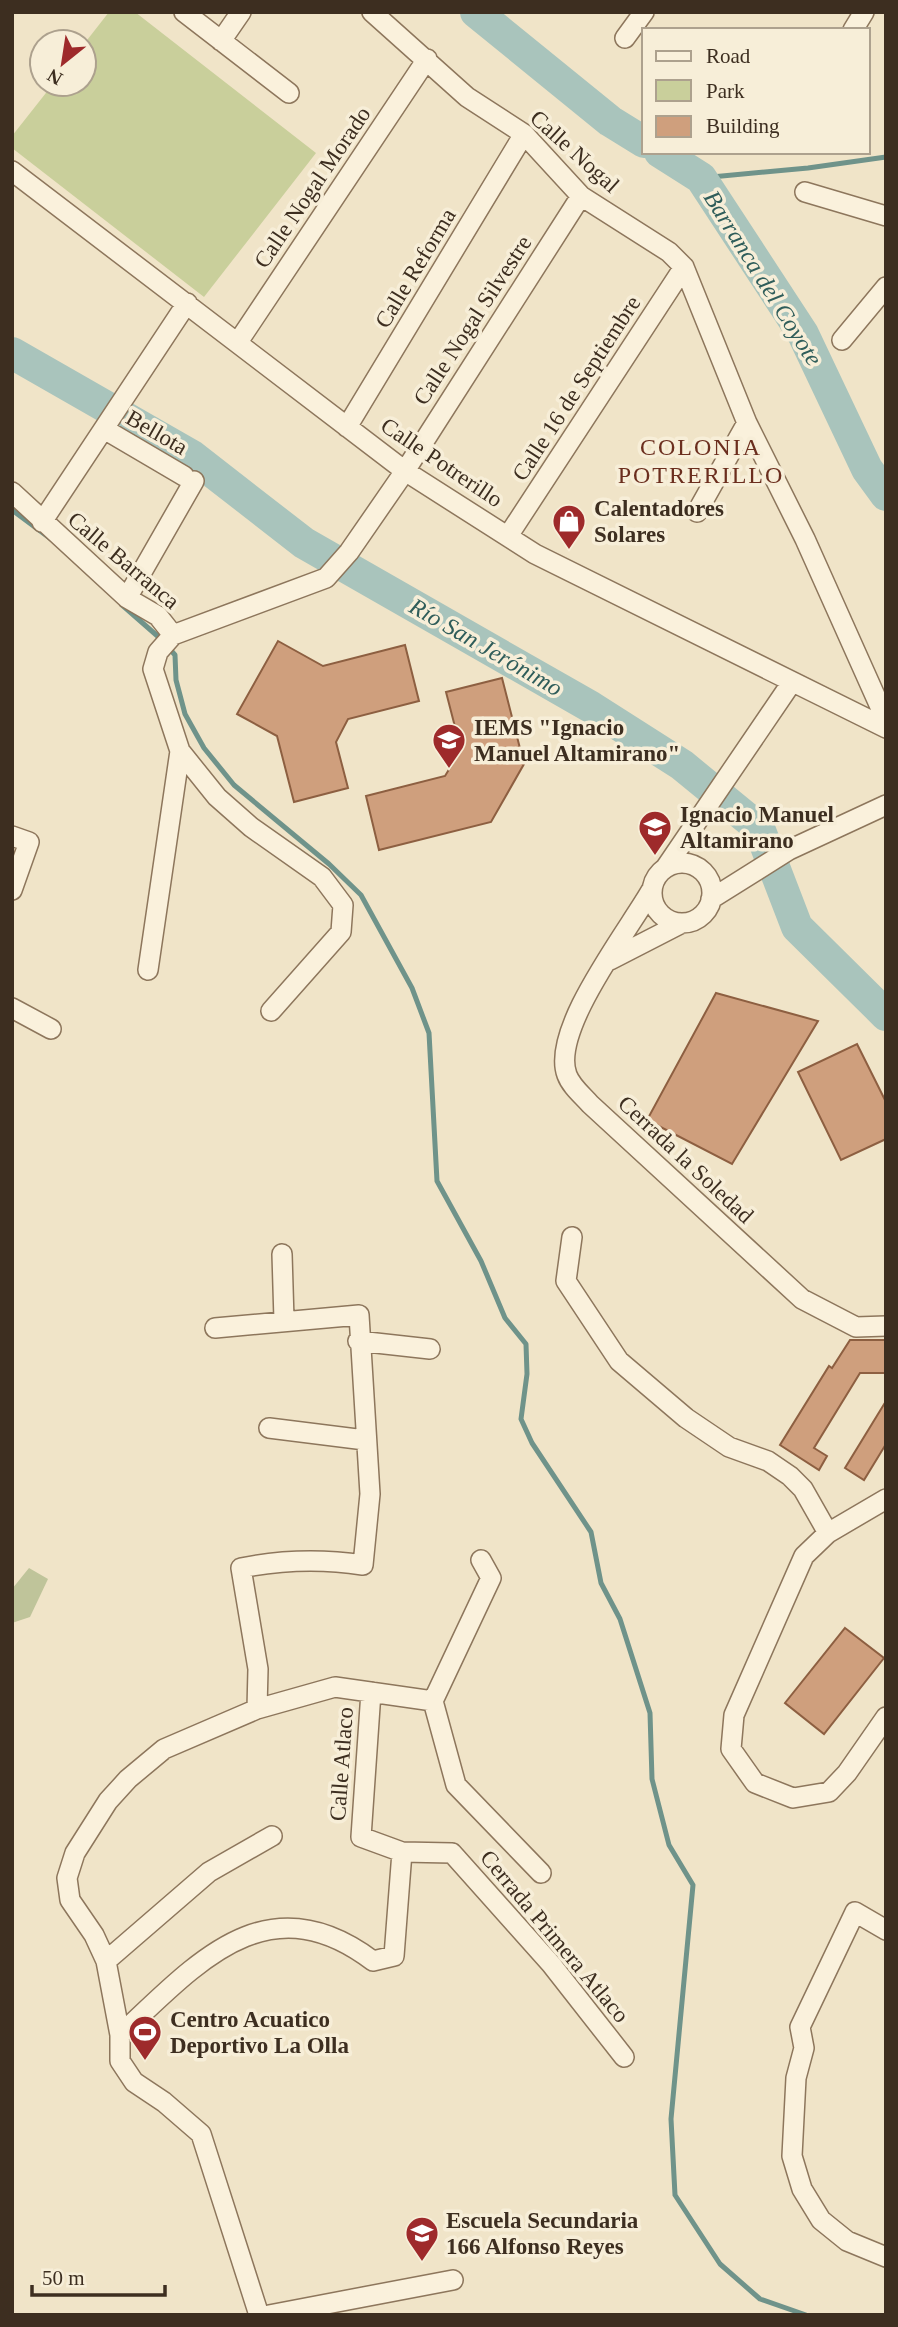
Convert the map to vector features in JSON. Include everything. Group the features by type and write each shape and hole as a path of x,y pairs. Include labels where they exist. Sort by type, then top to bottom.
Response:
{"street":[{"path":"184,12 289,93"},
{"path":"221,41 241,12"},
{"name":"Calle Nogal","path":"372,12 467,97 524,134 581,196 669,252 684,267 747,423 805,539 886,720"},
{"path":"625,38 644,12"},
{"path":"854,28 864,12"},
{"name":"Calle Nogal Morado","path":"238,342 427,59"},
{"name":"Calle Reforma","path":"347,427 524,134"},
{"name":"Calle Potrerillo","path":"12,171 405,471 535,554 886,728"},
{"path":"805,192 886,216"},
{"name":"Calle Nogal Silvestre","path":"172,636 326,578 349,552 405,471 581,196"},
{"name":"Calle 16 de Septiembre","path":"508,536 684,267"},
{"path":"842,340 886,287"},
{"path":"42,522 187,303"},
{"path":"697,512 747,423"},
{"name":"Bellota","path":"106,427 189,479 127,598"},
{"name":"Calle Barranca","path":"12,492 127,598 158,616 172,636"},
{"path":"172,636 158,652 153,669 180,751 217,797 251,827 322,877 343,905 341,932 271,1011"},
{"path":"666,867 685,863 703,871 712,888 711,899 701,916 682,923 672,921 656,909 652,888 657,876 666,867 792,682"},
{"path":"148,970 180,751"},
{"path":"711,899 789,849 886,805"},
{"path":"12,836 29,842 12,890"},
{"name":"Cerrada la Soledad","path":"652,888 575,1014 565,1042 563,1057 567,1076 576,1088 802,1299 856,1327 886,1326"},
{"name":"Cerrada la Soledad","path":"609,961 682,923"},
{"path":"12,1008 51,1029"},
{"path":"572,1237 566,1281 582,1310 619,1361 687,1418 729,1447 768,1461 790,1476 803,1489 828,1533"},
{"path":"282,1254 284,1320"},
{"path":"215,1328 359,1315 358,1341 370,1494 363,1565 330,1560 268,1563 241,1568 258,1669 257,1709"},
{"path":"358,1341 430,1349"},
{"path":"269,1428 365,1440"},
{"path":"886,1499 828,1533 804,1556 734,1715 731,1749 755,1783 793,1798 829,1792 847,1773 886,1717"},
{"path":"481,1560 491,1578 433,1701 456,1785 541,1873"},
{"path":"259,2315 201,2134 164,2102 134,2082 120,2061 120,2035 114,1988 94,1935 70,1900 67,1878 75,1853 108,1801 128,1779 164,1749 257,1709 335,1687 433,1701"},
{"name":"Calle Atlaco","path":"371,1692 361,1837 402,1853"},
{"path":"106,1961 209,1872 272,1836"},
{"path":"120,2035 216,1950 276,1928 307,1927 352,1946 373,1961 394,1956 402,1853"},
{"name":"Cerrada Primera Atlaco","path":"402,1853 452,1853 551,1964 624,2057"},
{"path":"886,1930 855,1912 800,2027 804,2048 796,2078 792,2156 802,2189 821,2220 847,2241 886,2257"},
{"path":"269,2315 355,2307 453,2280"}],"green space":[{"path":"109,12 135,12 316,153 204,297 12,148 12,136 42,98 98,98 96,28"},
{"path":"29,1568 48,1579 30,1617 12,1623 12,1589"}],"building":[{"path":"278,641 323,666 405,645 419,701 348,719 336,742 348,788 294,802 277,736 237,714"},
{"path":"502,678 524,764 491,822 379,850 366,796 445,776 461,750 446,692"},
{"path":"716,993 818,1021 732,1164 647,1120"},
{"path":"857,1044 886,1102 886,1139 841,1160 798,1072"},
{"path":"850,1340 886,1340 886,1373 860,1373 814,1448 827,1456 819,1470 780,1445 829,1366 832,1368"},
{"path":"886,1401 886,1444 864,1480 845,1468"},
{"path":"845,1628 884,1658 824,1734 785,1703"}],"waterway":[{"name":"Barranca del Coyote","path":"476,12 610,121 642,141"},
{"name":"Barranca del Coyote","path":"663,154 701,178 803,334 867,469 886,495"},
{"path":"701,178 808,168 886,157"},
{"name":"Río San Jerónimo","path":"12,353 192,456 304,543 591,707 682,765 759,828 797,927 886,1015"},
{"path":"12,510 51,539"},
{"path":"122,605 162,640"},
{"path":"168,647 175,655 176,680 185,714 204,748 234,785 329,864 361,895 412,988 429,1033 437,1181 481,1261 505,1318 526,1344 527,1374 521,1419 532,1443 591,1532 601,1583 620,1619 650,1713 652,1779 669,1845 693,1885 671,2119 675,2195 720,2264 760,2299 806,2315"}],"place":[{"name":"Calentadores Solares","path":"569,551"},
{"name":"IEMS \"Ignacio Manuel Altamirano\"","path":"449,770"},
{"name":"Ignacio Manuel Altamirano","path":"655,857"},
{"name":"Centro Acuatico Deportivo La Olla","path":"145,2062"},
{"name":"Escuela Secundaria 166 Alfonso Reyes","path":"422,2263"}],"district":[{"name":"COLONIA POTRERILLO","path":"701,461"}]}
